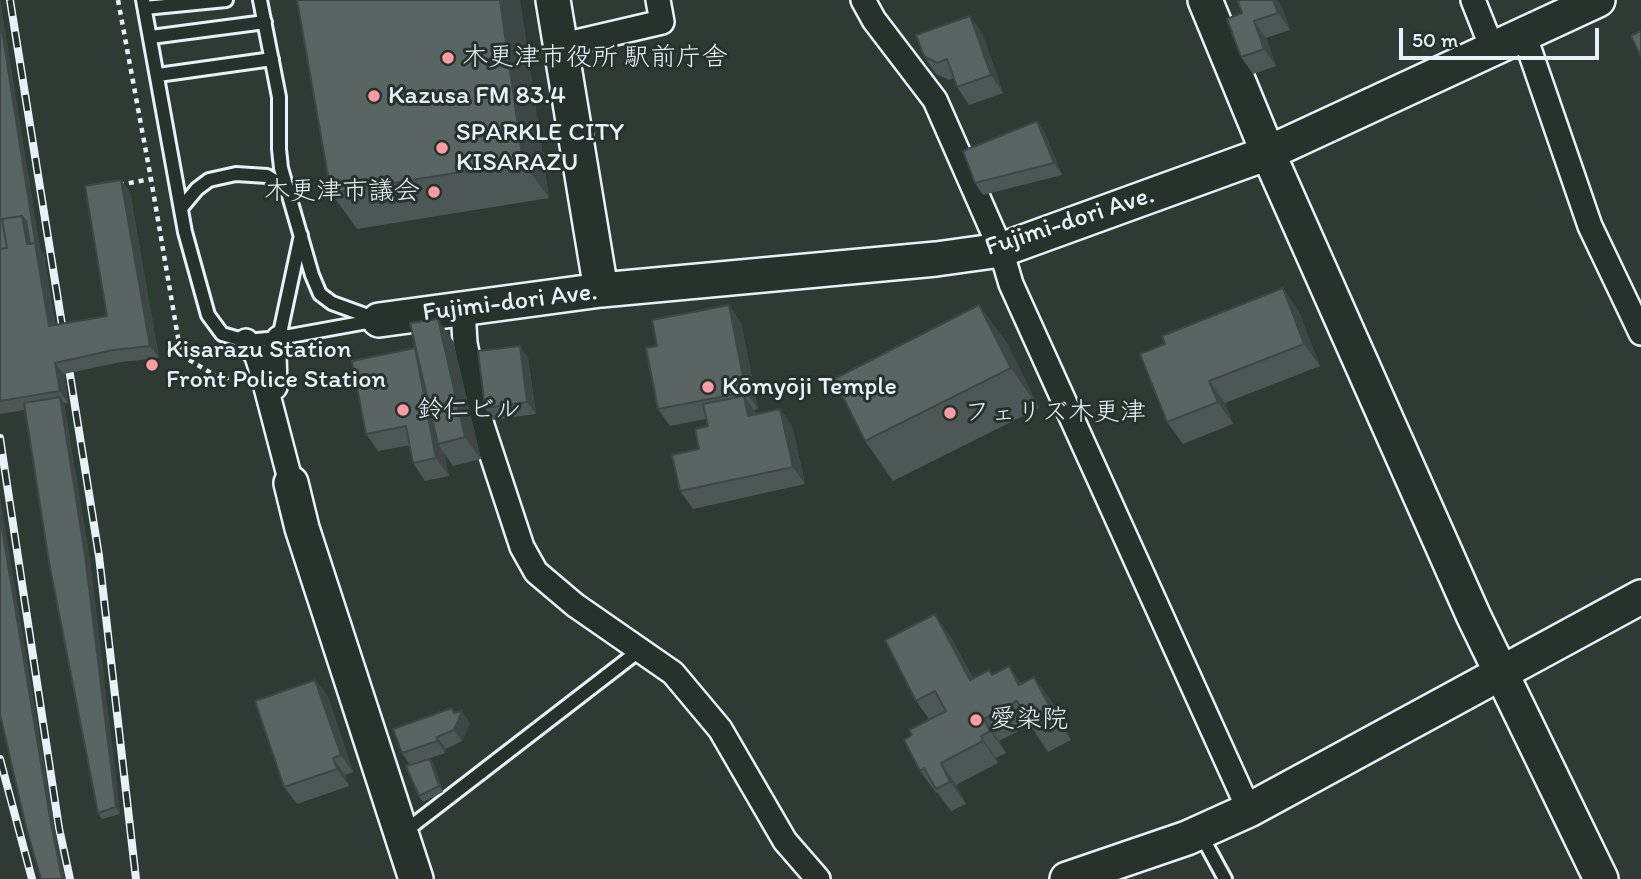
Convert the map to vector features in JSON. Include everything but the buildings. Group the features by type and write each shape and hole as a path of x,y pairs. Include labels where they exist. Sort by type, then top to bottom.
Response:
{"street":[{"path":"553,0 601,290"},
{"path":"559,46 662,22 658,0"},
{"path":"863,0 874,20 935,100 1001,250 1011,284 1249,810"},
{"path":"1205,0 1268,153 1474,617 1601,879"},
{"path":"1473,0 1492,48"},
{"name":"Fujimi-dori Ave.","path":"379,320 601,290 936,259 1001,250 1268,153 1598,0"},
{"path":"1524,34 1590,226 1641,333"},
{"path":"463,309 465,344 482,425 522,547 536,572 575,605 673,673 720,729 785,841 818,879"},
{"path":"279,338 274,353 273,370 291,483"},
{"path":"246,341 257,356 302,528 416,879"},
{"path":"1067,879 1199,832 1249,810 1641,597"}],"lane":[{"path":"226,0 144,4 195,274 208,316 222,334 246,341 279,338 379,320"},
{"path":"260,0 279,97 281,168 312,275 320,294 332,303 379,320"},
{"path":"150,37 265,22"},
{"path":"158,75 272,59"},
{"path":"182,207 209,180 236,174 267,176 289,190"},
{"path":"279,338 301,234"},
{"path":"401,834 640,650"},
{"path":"1199,832 1225,879"}],"path":[{"path":"112,187 152,179"}],"railway":[{"path":"10,0 99,556 136,879"},
{"path":"0,438 59,828 70,879"},
{"path":"0,759 32,879"}],"place":[{"name":"木更津市役所 駅前庁舎","path":"448,58"},
{"name":"Kazusa FM 83.4","path":"374,96"},
{"name":"SPARKLE CITY KISARAZU","path":"442,148"},
{"name":"木更津市議会","path":"434,192"},
{"name":"Kisarazu Station Front Police Station","path":"152,365"},
{"name":"Kōmyōji Temple","path":"708,387"},
{"name":"鈴仁ビル","path":"403,410"},
{"name":"フェリズ木更津","path":"950,413"},
{"name":"愛染院","path":"976,720"}]}
